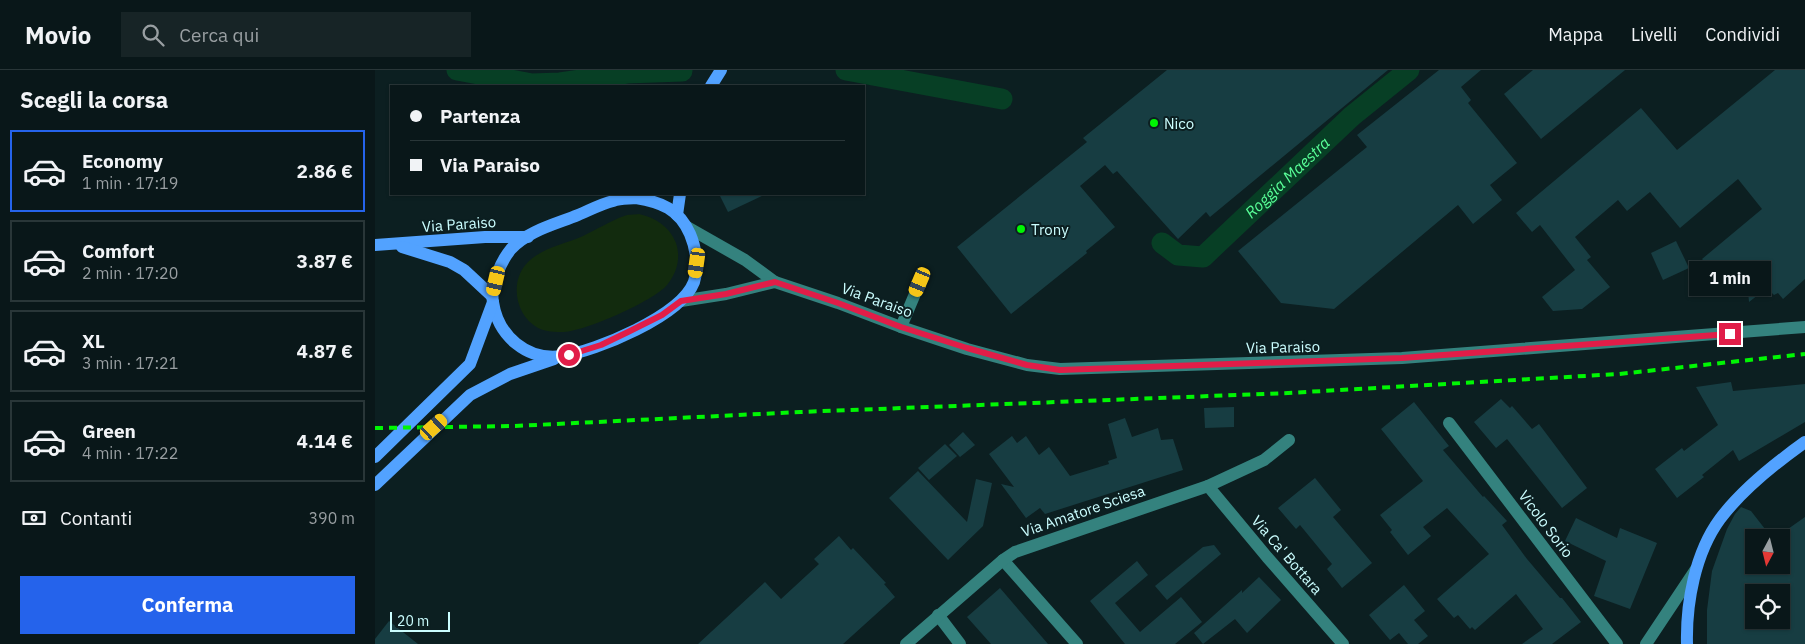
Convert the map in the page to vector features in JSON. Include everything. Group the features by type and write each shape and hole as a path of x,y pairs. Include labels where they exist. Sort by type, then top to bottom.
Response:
{"main road":[{"path":"712,85 721,70"},
{"path":"604,204 613,195"},
{"path":"677,215 680,195"},
{"path":"375,457 470,364 493,299 499,266 512,248 555,223 615,200 636,198 655,201 669,208 687,228 693,243 697,263 694,281 681,301 662,315 622,336 601,345 510,374 470,395 375,485"},
{"name":"Via Paraiso","path":"375,245 485,237 528,237"},
{"name":"Via Paraiso","path":"392,245 450,262 464,270 493,299"},
{"path":"493,299 501,326 514,344 526,352 536,355 551,357 569,355"},
{"path":"1687,644 1692,590 1707,542 1719,520 1741,496 1805,442"}],"street":[{"name":"Via Paraiso","path":"687,228 745,260 775,282 901,327 967,348 1027,365 1060,370 1402,358 1805,328"},
{"path":"681,301 726,294 775,282"},
{"path":"901,327 920,282"},
{"name":"Vicolo Sorio","path":"1449,423 1617,644"},
{"name":"Via Amatore Sciesa","path":"906,644 1003,560 1015,552 1208,486 1264,460 1289,440"},
{"name":"Via Ca' Bottara","path":"1208,486 1343,644"},
{"path":"1003,560 1077,644"},
{"path":"1646,644 1699,565"},
{"path":"938,615 960,644"}],"green space":[{"path":"639,214 651,218 666,227 676,243 677,265 667,285 660,292 634,307 602,321 574,330 564,332 547,331 538,328 530,322 524,315 517,297 518,278 528,262 540,253 583,236 619,218"}],"building":[{"path":"1167,70 1388,70 1210,217 1206,212 1178,239 1117,171 1113,174 1105,165 1080,186 1115,227 1086,251 1087,253 1011,314 957,247 1087,142 1083,138"},
{"path":"1439,70 1481,70 1461,87 1471,100 1468,103 1517,163 1490,185 1502,200 1473,224 1458,205 1334,309 1281,303 1238,251 1367,147 1357,135"},
{"path":"1533,70 1625,70 1541,139 1504,94"},
{"path":"1775,70 1805,70 1805,279 1783,299 1778,293 1774,295 1767,288 1749,302 1748,291 1733,273 1721,282 1702,259 1762,209 1738,179 1680,228 1650,192 1627,211 1618,200 1575,237 1591,257 1587,260 1610,287 1582,309 1553,311 1542,297 1575,270 1540,225 1532,232 1516,213 1641,108 1677,150"},
{"path":"720,195 764,195 728,212"},
{"path":"1676,241 1689,268 1663,280 1651,253"},
{"path":"1731,382 1733,391 1805,384 1805,422 1739,461 1733,450 1702,475 1704,477 1677,498 1655,469 1682,448 1684,451 1718,425 1696,387"},
{"path":"1501,399 1510,408 1512,406 1532,429 1539,424 1587,488 1562,508 1507,439 1496,448 1474,422"},
{"path":"1414,402 1449,446 1443,450 1483,497 1507,521 1502,525 1527,559 1581,622 1552,644 1522,644 1543,629 1516,594 1475,630 1472,627 1470,629 1458,615 1454,618 1437,599 1489,554 1447,508 1423,527 1431,536 1408,555 1390,532 1392,530 1380,515 1423,481 1381,429"},
{"path":"1234,407 1234,427 1205,428 1204,408"},
{"path":"1125,418 1132,437 1158,428 1161,440 1173,439 1183,470 1045,514 1040,508 1026,518 1001,484 1014,487 989,454 1012,436 1017,443 1026,436 1039,455 1049,447 1070,476 1109,464 1108,461 1117,458 1108,424"},
{"path":"963,432 975,445 960,457 949,445"},
{"path":"945,444 957,456 929,480 918,468"},
{"path":"918,471 967,522 976,479 992,483 983,526 948,560 889,498"},
{"path":"1315,478 1341,510 1333,517 1372,563 1342,588 1327,569 1332,564 1300,525 1296,529 1278,508"},
{"path":"1741,507 1751,511 1765,529 1745,529 1745,574 1790,574 1790,529 1788,529 1805,517 1805,644 1707,644 1707,610 1712,571 1727,529"},
{"path":"1576,518 1617,538 1620,528 1657,543 1630,609 1594,596 1606,561 1565,541"},
{"path":"839,536 886,583 884,584 895,597 843,644 698,644 765,582 781,599 819,564 814,559"},
{"path":"1214,545 1221,554 1167,600 1155,586 1203,547"},
{"path":"1137,561 1148,575 1115,603 1140,632 1181,597 1202,622 1175,644 1125,644 1090,601"},
{"path":"1259,577 1281,600 1247,633 1235,619 1203,644 1194,633"},
{"path":"1404,585 1425,611 1414,620 1428,636 1418,644 1408,644 1399,633 1390,640 1369,615"},
{"path":"1000,588 1048,644 991,644 967,617"},
{"path":"389,621 418,644 375,644 375,639"}],"waterway":[{"name":"Roggia Maestra","path":"457,70 532,84 560,83 627,73 682,71"},
{"name":"Roggia Maestra","path":"846,70 1002,99"},
{"name":"Roggia Maestra","path":"1162,243 1178,255 1203,257 1352,116 1409,70"}],"railway":[{"path":"375,428 515,426 800,412 1288,393 1619,374 1805,354"}],"place":[{"name":"Nico","path":"1154,123"},
{"name":"Trony","path":"1021,229"}],"route":[{"path":"569,355 601,345 628,332 662,315 681,301 726,294 775,282 901,327 967,348 1027,365 1060,370 1402,358 1730,334"}]}
